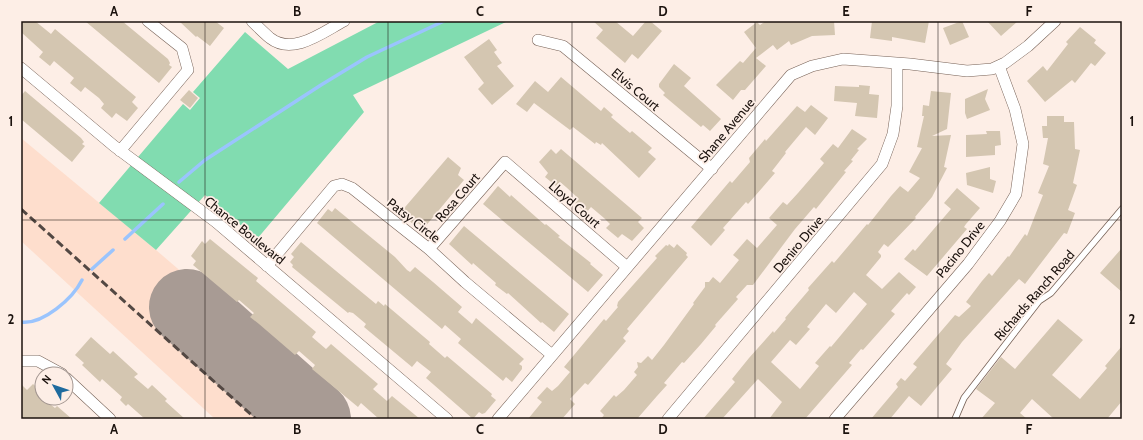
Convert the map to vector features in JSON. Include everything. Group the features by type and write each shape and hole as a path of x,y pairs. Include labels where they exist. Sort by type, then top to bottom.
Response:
{"street":[{"path":"120,151 188,70 182,48 148,21"},
{"path":"252,21 271,39 287,44 306,42 344,21"},
{"name":"Shane Avenue","path":"498,419 792,75 812,66 843,59 967,71 992,69 999,66 1028,46 1055,21"},
{"name":"Elvis Court","path":"538,40 562,46 712,169"},
{"name":"Deniro Drive","path":"668,419 882,164 892,134 897,106 897,64"},
{"name":"Pacino Drive","path":"835,419 968,264 1000,221 1016,194 1023,144 1016,109 999,66"},
{"name":"Chance Boulevard","path":"21,68 120,151 216,222 447,419"},
{"name":"Rosa Court","path":"429,250 505,162"},
{"name":"Lloyd Court","path":"505,162 627,267"},
{"name":"Patsy Circle","path":"267,266 334,186 342,184 352,188 429,250 552,355"},
{"path":"21,361 25,359 38,361 47,366"},
{"path":"74,385 110,419"}],"lane":[{"name":"Richards Ranch Road","path":"955,419 964,398 1007,342 1040,301 1051,293 1122,209"}],"shaded area":[{"path":"21,138 156,250 353,419 215,419 21,241"}],"green space":[{"path":"380,21 508,21 353,95 364,112 257,239 205,195 156,250 99,203 183,104 190,110 200,98 193,92 245,32 288,69"}],"building":[{"path":"21,21 35,21 51,34 55,29 136,97 132,102 138,108 127,121 116,113 112,118 101,108 104,104 99,98 85,87 81,92 70,83 74,78 54,61 50,66 39,57 43,52 21,32"},
{"path":"85,21 122,21 168,59 170,63 169,65 172,67 159,83"},
{"path":"179,21 215,21 224,28 210,46 197,36 196,37"},
{"path":"593,21 615,21 633,36 646,21 650,21 662,31 638,59 632,54 625,63 596,38 603,30"},
{"path":"766,21 834,21 835,35 812,36 791,45 789,41 777,50 773,45 756,58 766,66 745,90 741,90 733,100 716,85 740,61 743,63 756,48 744,32 757,22 760,25"},
{"path":"872,21 929,21 925,43 892,37 892,41 870,38"},
{"path":"962,21 969,37 950,45 943,28"},
{"path":"987,21 1018,21 1001,36"},
{"path":"1080,27 1096,40 1094,43 1106,53 1095,66 1091,63 1075,83 1072,80 1045,102 1027,81 1043,66 1047,71 1068,44 1066,42"},
{"path":"489,39 497,50 494,52 502,63 497,66 514,86 492,105 478,89 484,83 464,57"},
{"path":"674,64 691,78 684,86 721,119 710,131 703,125 701,127 663,95 665,93 659,87 659,84"},
{"path":"561,77 601,111 604,107 613,115 611,117 630,133 632,131 652,148 648,152 656,159 639,178 602,143 601,145 596,142 595,144 573,127 570,130 534,103 527,112 516,104 535,81 548,92"},
{"path":"859,85 870,86 869,94 879,95 877,118 855,116 857,103 834,101 835,86 859,87"},
{"path":"988,89 985,99 990,110 967,119 965,113 965,99"},
{"path":"189,90 198,98 190,108 180,100"},
{"path":"25,91 84,142 82,144 85,146 72,162 21,119 21,96"},
{"path":"931,91 951,93 947,129 932,136 951,135 944,167 947,168 932,197 915,217 916,218 888,247 884,244 878,252 881,257 866,275 882,289 899,272 916,287 909,295 907,293 891,311 895,314 863,350 861,349 849,363 852,365 805,419 769,419 782,402 758,379 722,419 703,419 735,382 732,379 749,358 786,319 785,318 809,290 808,288 832,261 834,263 900,186 908,192 920,178 909,172 922,148 917,147 924,116 922,116 923,105 929,106","holes":["854,292 867,304 831,347 830,346 815,363 819,366 800,389 771,362 790,340 796,345 810,329 807,327 826,304 836,313"]},
{"path":"811,105 828,118 815,135 806,127 785,152 786,153 772,171 775,173 748,204 746,202 723,228 725,230 711,246 691,227 730,181 732,183 750,162 749,158 765,139 766,141 797,106 805,112"},
{"path":"1047,116 1064,116 1064,122 1074,122 1075,149 1080,150 1073,183 1077,185 1068,210 1075,213 1067,234 1064,233 1025,284 1019,279 962,342 946,364 952,369 921,406 909,396 890,419 871,419 898,387 896,384 901,378 905,381 917,367 913,364 955,315 959,317 971,306 966,302 982,281 989,273 992,276 1008,256 1009,257 1025,234 1027,236 1043,195 1038,193 1049,166 1043,164 1048,138 1043,138 1042,126 1047,126"},
{"path":"852,129 867,139 857,149 859,150 851,160 853,161 844,171 846,172 816,209 814,207 795,229 753,285 747,285 736,297 738,299 715,325 716,326 701,344 684,363 682,362 664,383 667,385 637,419 601,419 604,415 600,411 614,395 616,397 637,375 634,372 638,367 637,362 641,363 648,356 652,360 694,304 693,303 705,287 705,282 709,282 713,277 720,283 739,260 733,255 747,239 757,248 777,225 769,218 783,202 787,205 824,163 820,159 833,144 838,148"},
{"path":"986,131 1000,131 1001,145 995,146 995,155 966,157 966,135 987,134"},
{"path":"551,149 556,154 561,149 642,218 638,222 644,228 632,241 622,234 618,238 606,228 610,224 591,207 586,213 575,203 579,199 566,187 560,182 556,186 545,177 548,173 539,162"},
{"path":"448,157 461,168 458,175 464,180 424,228 418,223 416,225 413,224 400,213"},
{"path":"990,167 990,179 996,181 993,193 967,185 966,173"},
{"path":"498,186 510,197 511,195 545,225 546,224 560,236 558,237 591,263 590,264 603,275 588,292 483,204"},
{"path":"957,188 980,208 964,227 967,229 927,276 904,259 913,249 915,251 951,209 944,203"},
{"path":"335,208 395,257 407,270 410,272 415,267 433,282 462,307 458,312 472,324 476,318 524,359 519,364 522,366 522,369 512,382 506,377 503,381 458,343 461,339 445,325 442,329 317,223 328,209 332,212"},
{"path":"464,226 569,314 554,332 542,322 541,323 508,293 507,294 495,285 496,283 473,263 472,265 449,244"},
{"path":"210,239 258,278 256,281 316,332 312,337 326,349 331,344 378,384 373,389 387,401 392,396 420,419 379,419 361,403 358,407 312,369 315,365 299,351 295,355 250,317 254,313 239,300 237,302 193,265 196,261 191,256 202,241 205,244"},
{"path":"301,242 376,304 378,301 384,306 385,304 430,342 429,344 445,358 447,356 492,394 491,396 496,400 485,413 482,414 479,412 473,419 426,378 431,372 417,361 412,367 364,327 366,324 353,313 348,313 292,267 293,265 290,262 294,257 291,254"},
{"path":"669,244 674,248 677,244 687,253 686,255 688,257 627,329 629,331 623,338 626,341 588,385 585,383 570,399 575,404 562,419 528,419 542,402 537,398 547,387 552,391 570,372 564,367 604,319 606,321 618,307 618,302 657,258 655,256"},
{"path":"1122,248 1122,292 1100,273"},
{"path":"1058,319 1083,340 1052,375 1080,399 1107,368 1105,366 1122,346 1122,401 1107,419 1054,419 1032,399 1020,413 1027,419 981,419 995,403 976,389 1001,357 1015,369"},
{"path":"91,337 110,354 113,351 138,374 134,377 148,389 152,385 167,399 165,401 185,419 145,419 128,404 126,406 120,400 122,397 102,379 100,382 82,365 84,363 75,355"},
{"path":"21,384 27,390 33,384 34,406 52,406 55,408 57,406 72,419 21,419"}],"waterway":[{"path":"179,182 205,160 367,57 444,21"},
{"path":"125,239 163,204"},
{"path":"92,269 113,250"},
{"path":"21,322 30,322 48,315 72,295 82,280"}],"runway":[{"path":"187,307 313,419"}],"railway":[{"path":"21,209 256,419"}]}
